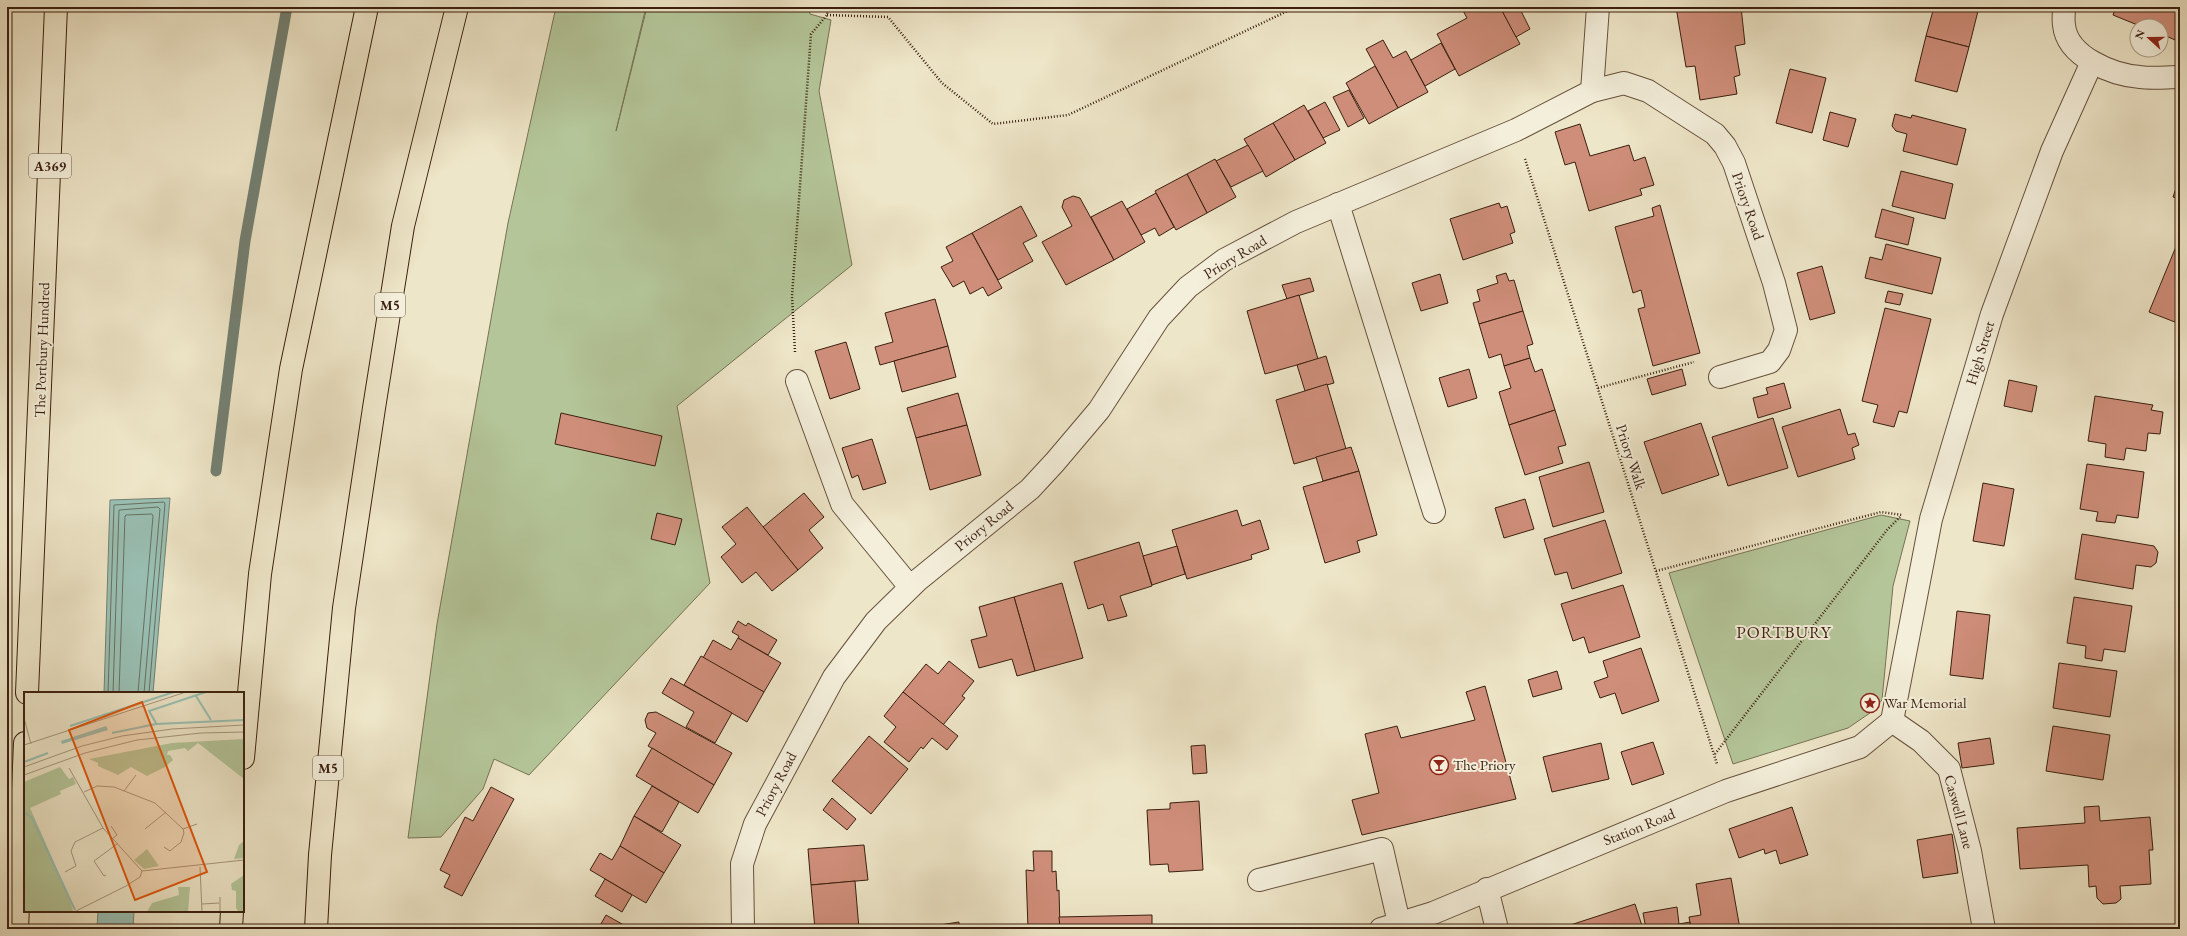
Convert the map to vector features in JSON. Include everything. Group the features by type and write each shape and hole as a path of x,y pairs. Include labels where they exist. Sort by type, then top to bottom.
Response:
{"main road":[{"name":"The Portbury Hundred","path":"27,692 56,7"},
{"path":"244,747 260,574 291,369 367,7"},
{"name":"M5","path":"316,929 320,855 344,608 374,408 403,226 457,7"},
{"path":"17,929 24,766"},
{"path":"231,929 232,912"}],"street":[{"path":"1592,91 1598,7"},
{"path":"2064,7 2064,27 2074,48 2092,62 2114,73 2141,78 2180,77"},
{"name":"High Street","path":"1892,721 1931,519 1992,314 2052,151 2092,62"},
{"name":"Priory Road","path":"742,929 742,864 755,824 834,677 876,621 910,587 1030,489 1099,410 1159,318 1188,287 1224,260 1296,222 1516,130 1592,91 1624,84 1648,91 1715,134 1725,146 1734,163 1774,283 1786,330 1779,350 1770,362 1720,377"},
{"path":"1338,204 1434,512"},
{"path":"796,381 842,504 910,587"},
{"name":"Station Road","path":"1390,926 1433,913 1487,889 1726,791 1860,747 1892,721"},
{"name":"Caswell Lane","path":"1892,721 1921,741 1949,769 1970,851 1984,929"},
{"path":"1259,880 1382,849 1390,926"},
{"path":"1487,889 1497,929"}],"path":[{"path":"796,381 792,296 811,34 827,15 828,7"},
{"path":"827,15 888,17 942,83 993,124 1068,115 1296,7"},
{"name":"Priory Walk","path":"1516,130 1726,791"},
{"path":"1598,388 1714,357 1720,377"},
{"path":"1656,571 1881,512 1931,519"},
{"path":"1715,755 1887,530 1902,515"}],"green space":[{"path":"556,7 646,7 616,131 647,7 808,7 810,14 831,20 819,91 852,265 677,406 710,583 529,775 494,759 483,789 441,837 408,838 437,624 508,223"},
{"path":"1881,515 1910,521 1893,586 1882,700 1870,713 1848,728 1733,764 1669,573"}],"water":[{"path":"170,498 153,692 104,692 110,500"},
{"path":"98,912 134,912 133,929 97,929"}],"building":[{"path":"1461,7 1484,7 1485,10 1490,7 1500,7 1520,44 1459,76 1437,34 1467,18"},
{"path":"1500,7 1519,7 1530,29 1516,37"},
{"path":"1676,7 1741,7 1745,44 1735,46 1740,75 1734,77 1737,94 1700,100 1695,66 1686,67"},
{"path":"1934,7 1979,7 1969,47 1926,36"},
{"path":"2116,7 2180,7 2180,42 2169,37 2169,18 2129,18 2129,22 2113,15"},
{"path":"1926,36 1969,47 1957,92 1915,81"},
{"path":"1383,40 1393,58 1406,51 1428,92 1398,108 1366,49"},
{"path":"1441,43 1455,69 1425,86 1411,60"},
{"path":"1375,66 1398,108 1369,124 1346,83"},
{"path":"1790,69 1826,78 1812,133 1776,123"},
{"path":"1349,90 1364,118 1348,127 1333,97"},
{"path":"1325,102 1340,130 1323,138 1308,111"},
{"path":"1304,105 1326,143 1295,160 1273,123"},
{"path":"1830,112 1856,119 1848,147 1823,140"},
{"path":"1895,114 1911,118 1912,115 1966,129 1957,165 1903,151 1907,134 1896,131 1892,126"},
{"path":"1273,123 1295,160 1266,177 1244,139"},
{"path":"1580,124 1590,156 1629,145 1634,161 1645,157 1654,185 1640,189 1642,195 1589,211 1575,162 1565,165 1555,132"},
{"path":"1248,145 1263,171 1231,187 1216,161"},
{"path":"1215,159 1236,197 1207,213 1187,174"},
{"path":"1901,171 1953,184 1945,219 1892,206"},
{"path":"1187,174 1207,213 1176,230 1155,191"},
{"path":"2180,177 2180,199 2173,197"},
{"path":"1156,193 1174,227 1159,236 1155,228 1141,235 1127,209"},
{"path":"1073,196 1080,198 1114,260 1066,285 1042,242 1072,226 1062,207 1064,200"},
{"path":"1122,201 1145,242 1114,260 1091,217"},
{"path":"1499,203 1501,208 1507,206 1515,232 1510,234 1513,243 1463,260 1450,219"},
{"path":"1660,205 1700,353 1653,366 1638,309 1645,307 1641,290 1633,293 1615,227 1654,216 1652,208"},
{"path":"1021,206 1037,236 1023,243 1033,261 998,280 972,233"},
{"path":"1882,209 1914,218 1908,245 1875,237"},
{"path":"972,233 1002,288 988,296 983,287 970,294 964,281 953,287 941,267 953,261 946,247"},
{"path":"2180,237 2180,324 2149,312"},
{"path":"1886,244 1941,258 1932,294 1865,278 1870,257 1882,260"},
{"path":"1822,266 1835,313 1810,320 1797,273"},
{"path":"1506,273 1509,281 1514,280 1523,311 1479,324 1473,303 1480,301 1477,290 1498,283 1496,276"},
{"path":"1440,274 1448,303 1421,311 1412,283"},
{"path":"1310,278 1314,291 1287,299 1282,285"},
{"path":"1888,291 1903,294 1900,305 1885,302"},
{"path":"1299,295 1318,359 1265,374 1247,311"},
{"path":"935,299 948,346 880,365 875,347 893,342 885,313"},
{"path":"1885,308 1931,319 1907,413 1899,411 1894,427 1873,422 1878,405 1862,401"},
{"path":"1523,311 1533,344 1527,346 1530,358 1504,366 1501,354 1489,358 1479,324"},
{"path":"846,342 860,389 830,399 815,351"},
{"path":"948,346 956,377 902,392 894,361"},
{"path":"1326,356 1334,383 1305,391 1297,365"},
{"path":"1530,358 1535,372 1542,369 1555,410 1509,425 1499,392 1511,388 1504,366"},
{"path":"1469,369 1477,398 1448,407 1439,378"},
{"path":"1682,369 1686,385 1652,395 1647,379"},
{"path":"2009,380 2037,386 2032,412 2004,406"},
{"path":"1784,383 1791,408 1758,418 1753,398 1768,394 1766,388"},
{"path":"1327,384 1346,449 1294,464 1276,400"},
{"path":"958,393 967,425 916,438 907,408"},
{"path":"2095,396 2153,405 2151,410 2163,412 2160,434 2148,433 2146,451 2126,448 2124,460 2105,457 2106,444 2088,441"},
{"path":"1840,409 1848,435 1855,433 1859,445 1852,448 1855,459 1798,477 1782,427"},
{"path":"1555,410 1566,445 1558,447 1563,463 1525,475 1509,425"},
{"path":"561,413 662,436 655,466 555,444"},
{"path":"1773,418 1788,468 1728,486 1712,437"},
{"path":"1701,423 1719,475 1662,494 1644,442"},
{"path":"967,425 981,475 930,490 916,438"},
{"path":"872,439 886,483 863,490 858,475 852,478 842,448"},
{"path":"1351,447 1359,471 1323,481 1316,457"},
{"path":"1589,462 1604,512 1553,527 1539,477"},
{"path":"2087,464 2144,472 2138,518 2117,515 2115,523 2096,521 2098,512 2080,509"},
{"path":"1359,471 1377,535 1357,541 1360,552 1325,563 1303,487"},
{"path":"1983,483 2014,489 2004,546 1973,541"},
{"path":"804,493 824,517 809,530 823,548 798,570 763,527"},
{"path":"1525,499 1534,529 1504,538 1495,508"},
{"path":"747,507 798,570 772,591 756,572 742,583 721,557 736,544 722,527"},
{"path":"1237,510 1242,526 1260,520 1269,549 1251,555 1252,559 1187,579 1172,530"},
{"path":"657,513 682,519 675,545 651,539"},
{"path":"1605,520 1622,573 1572,589 1567,572 1555,575 1544,539"},
{"path":"2082,534 2154,546 2158,552 2156,563 2151,567 2136,565 2133,589 2075,579"},
{"path":"1139,542 1152,586 1120,596 1127,616 1108,621 1103,604 1088,609 1074,562"},
{"path":"1177,546 1185,574 1152,585 1143,556"},
{"path":"1062,583 1083,658 1035,671 1014,597"},
{"path":"1623,585 1640,637 1589,653 1584,637 1573,641 1561,604"},
{"path":"1014,597 1035,671 1017,676 1012,659 979,668 971,640 987,636 979,607"},
{"path":"2074,597 2132,606 2125,652 2104,649 2102,661 2085,658 2086,646 2067,643"},
{"path":"1957,611 1990,615 1983,679 1950,675"},
{"path":"738,621 746,626 748,623 777,640 768,655 738,638 739,636 732,632"},
{"path":"738,638 781,663 764,692 703,658 713,640 731,650"},
{"path":"1641,648 1659,701 1622,714 1615,693 1600,698 1594,682 1608,677 1603,661"},
{"path":"701,656 764,692 747,722 684,685"},
{"path":"949,661 974,681 962,696 965,698 943,725 903,692 926,664 938,674"},
{"path":"2059,663 2117,671 2110,717 2053,708"},
{"path":"1557,671 1562,689 1533,697 1528,680"},
{"path":"671,678 732,713 715,743 686,727 694,712 662,693"},
{"name":"The Priory","path":"1485,686 1516,799 1362,835 1352,800 1379,793 1365,734 1397,726 1401,738 1475,720 1466,692"},
{"path":"903,692 958,736 947,750 932,738 923,749 921,747 909,762 884,742 896,727 884,716"},
{"path":"656,712 732,753 714,785 648,746 656,733 647,728 645,720 648,713"},
{"path":"2053,726 2110,735 2103,780 2046,771"},
{"path":"869,736 908,769 871,814 832,781"},
{"path":"1990,738 1994,764 1962,768 1958,743"},
{"path":"1653,742 1664,774 1632,785 1621,752"},
{"path":"1601,743 1609,779 1552,792 1543,757"},
{"path":"1205,745 1207,773 1193,774 1191,746"},
{"path":"652,748 714,785 698,813 636,776"},
{"path":"652,786 679,802 662,832 634,816"},
{"path":"491,787 514,799 462,896 444,887 450,875 440,870 465,817 473,821"},
{"path":"832,798 856,819 847,830 823,810"},
{"path":"1199,801 1203,870 1169,872 1168,864 1150,865 1147,810 1170,809 1170,803"},
{"path":"2099,806 2100,821 2150,817 2153,850 2149,850 2151,884 2120,886 2121,899 2116,903 2103,904 2097,898 2096,886 2089,887 2088,865 2020,869 2017,828 2085,823 2084,807"},
{"path":"1792,807 1808,855 1780,864 1776,850 1765,854 1764,849 1739,858 1729,829"},
{"path":"634,816 681,845 664,873 620,846"},
{"path":"1952,834 1958,873 1923,878 1917,840"},
{"path":"864,845 868,880 811,885 808,849"},
{"path":"620,846 664,873 646,903 590,870 600,853 612,860"},
{"path":"1033,851 1052,851 1052,872 1056,871 1057,891 1059,890 1060,929 1028,929 1026,870 1034,871"},
{"path":"1731,878 1740,929 1691,929 1689,917 1701,915 1696,884"},
{"path":"605,879 632,895 622,912 595,896"},
{"path":"855,881 859,929 815,929 811,885"},
{"path":"1635,904 1643,929 1558,929"},
{"path":"1677,907 1679,924 1690,922 1691,929 1646,929 1643,913"},
{"path":"606,915 631,929 598,929"},
{"path":"1152,915 1152,929 1060,929 1059,917"},
{"path":"959,922 959,929 933,929 933,926"}],"waterway":[{"path":"216,471 245,241 287,7"}],"place":[{"name":"War Memorial","path":"1870,703"},
{"name":"The Priory","path":"1439,765"}],"district":[{"name":"PORTBURY","path":"1784,632"}]}
